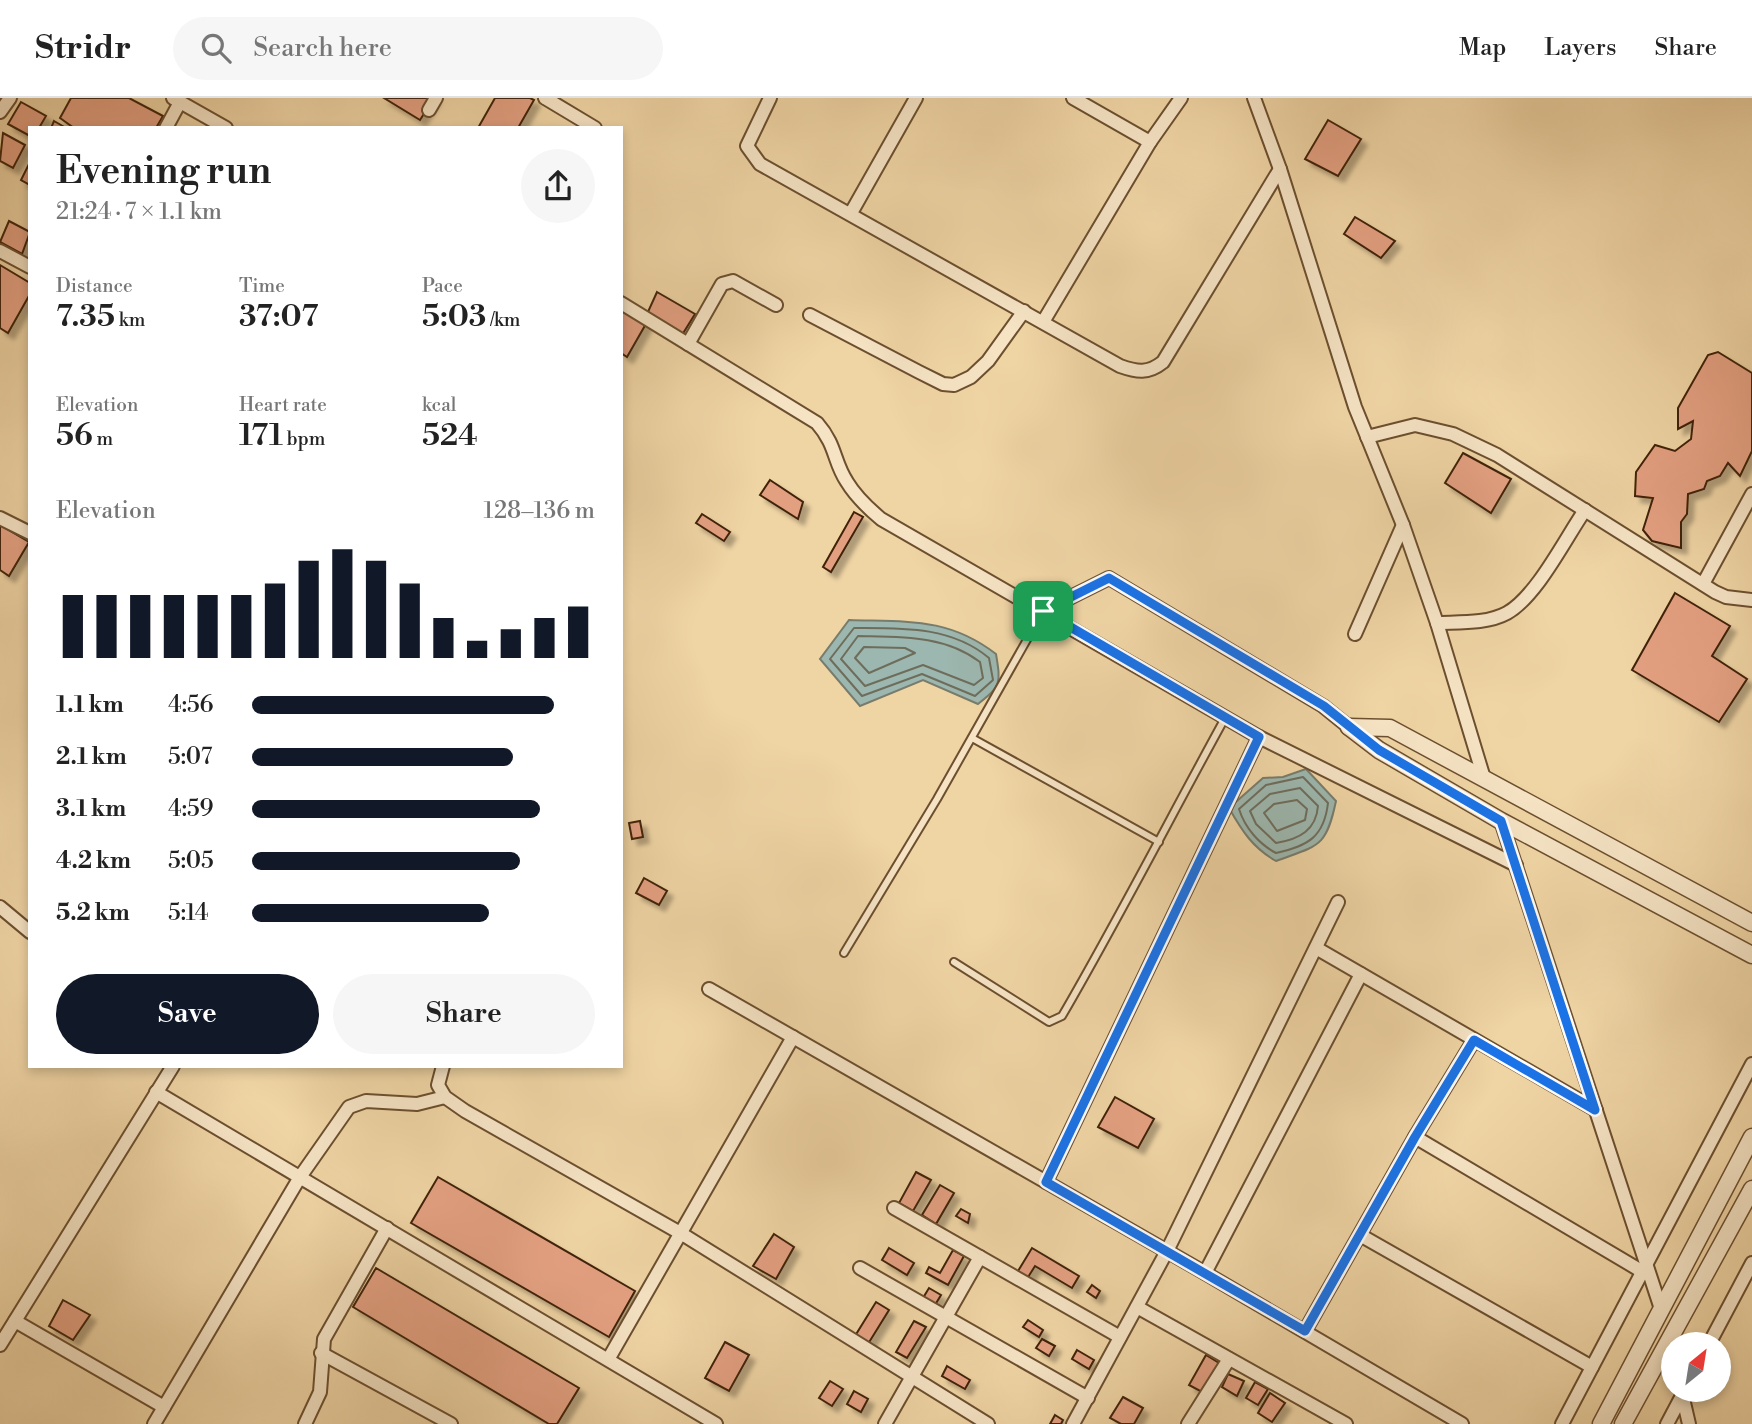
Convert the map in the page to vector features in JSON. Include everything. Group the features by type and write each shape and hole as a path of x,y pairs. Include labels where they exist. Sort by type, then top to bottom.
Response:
{"street":[{"path":"0,112 10,98"},
{"path":"545,98 591,126"},
{"path":"770,98 748,138 747,146 754,158 1120,366 1141,373 1154,369 1163,362 1280,169"},
{"path":"851,213 916,98"},
{"path":"1073,98 1150,142"},
{"path":"1043,322 1150,142 1181,98"},
{"path":"1254,98 1280,169 1367,437 1403,525 1437,623 1483,775"},
{"path":"167,126 176,100 222,126"},
{"path":"0,251 28,267"},
{"path":"688,344 722,284 733,281 776,305"},
{"path":"623,304 817,423 836,452 846,481 865,506 881,519 1259,737 1516,865"},
{"path":"810,315 931,378 954,385 971,377 988,361 1024,311"},
{"path":"1367,437 1397,427 1432,426 1497,455 1726,597 1752,600"},
{"path":"1703,584 1752,494"},
{"path":"1437,623 1487,620 1506,614 1517,606 1532,589 1585,510"},
{"path":"0,518 28,532"},
{"path":"1355,634 1403,525"},
{"path":"1043,611 1109,578 1324,706 1379,750 1501,821 1752,955"},
{"path":"1349,727 1390,728 1483,775 1752,923"},
{"path":"1046,1182 1259,737"},
{"path":"1501,821 1644,1270 1661,1310"},
{"path":"1073,1424 1167,1251 1338,902"},
{"path":"0,907 28,930"},
{"path":"1316,948 1595,1110"},
{"path":"1205,1273 1361,974"},
{"path":"709,989 1167,1251 1462,1424"},
{"path":"609,1358 793,1037"},
{"path":"1305,1331 1415,1137 1474,1040"},
{"path":"1562,1424 1752,1064"},
{"path":"0,1345 172,1068"},
{"path":"442,1068 438,1085 445,1097 508,1137 682,1234 911,1379 988,1424"},
{"path":"156,1092 609,1358 716,1424"},
{"path":"154,1424 300,1177 349,1107 366,1101 417,1104 445,1097"},
{"path":"1415,1137 1644,1270"},
{"path":"1601,1424 1752,1138"},
{"path":"1672,1332 1752,1189"},
{"path":"894,1208 1120,1337"},
{"path":"305,1424 320,1392 321,1353 330,1327 387,1228"},
{"path":"1360,1235 1592,1367"},
{"path":"885,1424 980,1257"},
{"path":"1715,1332 1752,1262"},
{"path":"860,1268 945,1319 1088,1398"},
{"path":"1137,1307 1346,1424"},
{"path":"15,1321 164,1407"},
{"path":"321,1353 451,1424"},
{"path":"1623,1424 1661,1353"},
{"path":"1188,1424 1229,1359"},
{"path":"1667,1424 1678,1402"},
{"path":"1685,1402 1689,1424"}],"lane":[{"path":"844,953 972,738 1043,611"},
{"path":"954,962 1042,1018 1056,1021 1062,1016 1226,718"},
{"path":"972,738 1159,842"}],"water":[{"path":"849,620 926,624 961,633 996,654 998,684 978,704 923,680 860,706 820,659"},
{"path":"1306,769 1336,801 1332,816 1324,836 1318,843 1276,861 1249,838 1229,808 1263,778 1283,777"}],"building":[{"path":"71,98 129,98 163,116 157,126 71,126 60,118"},
{"path":"384,98 434,98 420,120"},
{"path":"495,98 534,100 519,126 479,126"},
{"path":"21,102 46,116 40,126 28,126 28,135 8,124"},
{"path":"1328,120 1361,139 1338,176 1305,159"},
{"path":"3,133 25,145 13,168 0,161"},
{"path":"28,166 28,184 21,180"},
{"path":"1355,217 1395,241 1381,258 1344,234"},
{"path":"9,221 28,231 22,254 0,242"},
{"path":"0,265 28,282 28,298 8,333 0,328"},
{"path":"657,292 695,314 682,335 647,314"},
{"path":"623,308 647,322 627,357 623,354"},
{"path":"1718,352 1752,373 1752,451 1740,476 1728,463 1720,476 1707,481 1704,489 1688,494 1687,514 1681,522 1681,548 1652,541 1643,530 1653,498 1635,496 1636,472 1655,445 1675,451 1691,439 1693,421 1678,429 1678,408 1708,355"},
{"path":"1463,453 1511,479 1491,513 1445,483"},
{"path":"770,480 803,502 798,519 760,495"},
{"path":"854,512 863,517 831,572 823,567"},
{"path":"702,514 730,532 724,541 696,523"},
{"path":"0,525 28,544 9,576 0,570"},
{"path":"1675,593 1730,626 1712,656 1747,679 1719,722 1632,670"},
{"path":"640,821 643,837 632,839 629,823"},
{"path":"644,878 667,891 659,905 636,893"},
{"path":"1115,1097 1154,1119 1138,1148 1098,1127"},
{"path":"916,1172 931,1180 913,1211 899,1203"},
{"path":"438,1177 635,1291 609,1337 411,1223"},
{"path":"940,1185 954,1193 936,1224 922,1215"},
{"path":"961,1209 970,1214 968,1223 956,1216"},
{"path":"774,1234 794,1247 776,1279 753,1266"},
{"path":"889,1248 914,1263 907,1275 882,1260"},
{"path":"1032,1248 1079,1276 1072,1288 1035,1266 1025,1282 1015,1276"},
{"path":"953,1250 964,1256 948,1285 926,1273 929,1267 940,1273"},
{"path":"376,1268 579,1388 557,1424 549,1424 353,1307"},
{"path":"1092,1285 1100,1291 1096,1298 1087,1292"},
{"path":"929,1288 941,1295 935,1305 923,1298"},
{"path":"63,1300 90,1315 73,1340 49,1326"},
{"path":"876,1302 889,1310 868,1344 855,1336"},
{"path":"1028,1320 1043,1330 1039,1337 1023,1327"},
{"path":"914,1321 926,1327 907,1358 896,1352"},
{"path":"1042,1339 1055,1346 1049,1356 1036,1348"},
{"path":"725,1342 749,1355 729,1391 705,1378"},
{"path":"1077,1350 1094,1360 1089,1369 1072,1359"},
{"path":"1206,1355 1219,1363 1202,1392 1189,1385"},
{"path":"947,1366 970,1380 965,1389 942,1376"},
{"path":"1228,1374 1244,1381 1237,1396 1222,1387"},
{"path":"830,1381 843,1389 832,1406 819,1398"},
{"path":"1255,1382 1268,1389 1258,1405 1246,1398"},
{"path":"854,1391 868,1399 861,1412 847,1404"},
{"path":"1270,1393 1285,1403 1272,1422 1258,1413"},
{"path":"1123,1397 1143,1408 1134,1424 1121,1424 1110,1418"},
{"path":"1055,1415 1063,1420 1061,1424 1050,1424"}],"route":[{"path":"1109,578 1324,706 1379,750 1501,821 1558,989 1595,1110 1474,1040 1415,1137 1305,1331 1046,1182 1259,737 1043,611 1109,578"}]}
